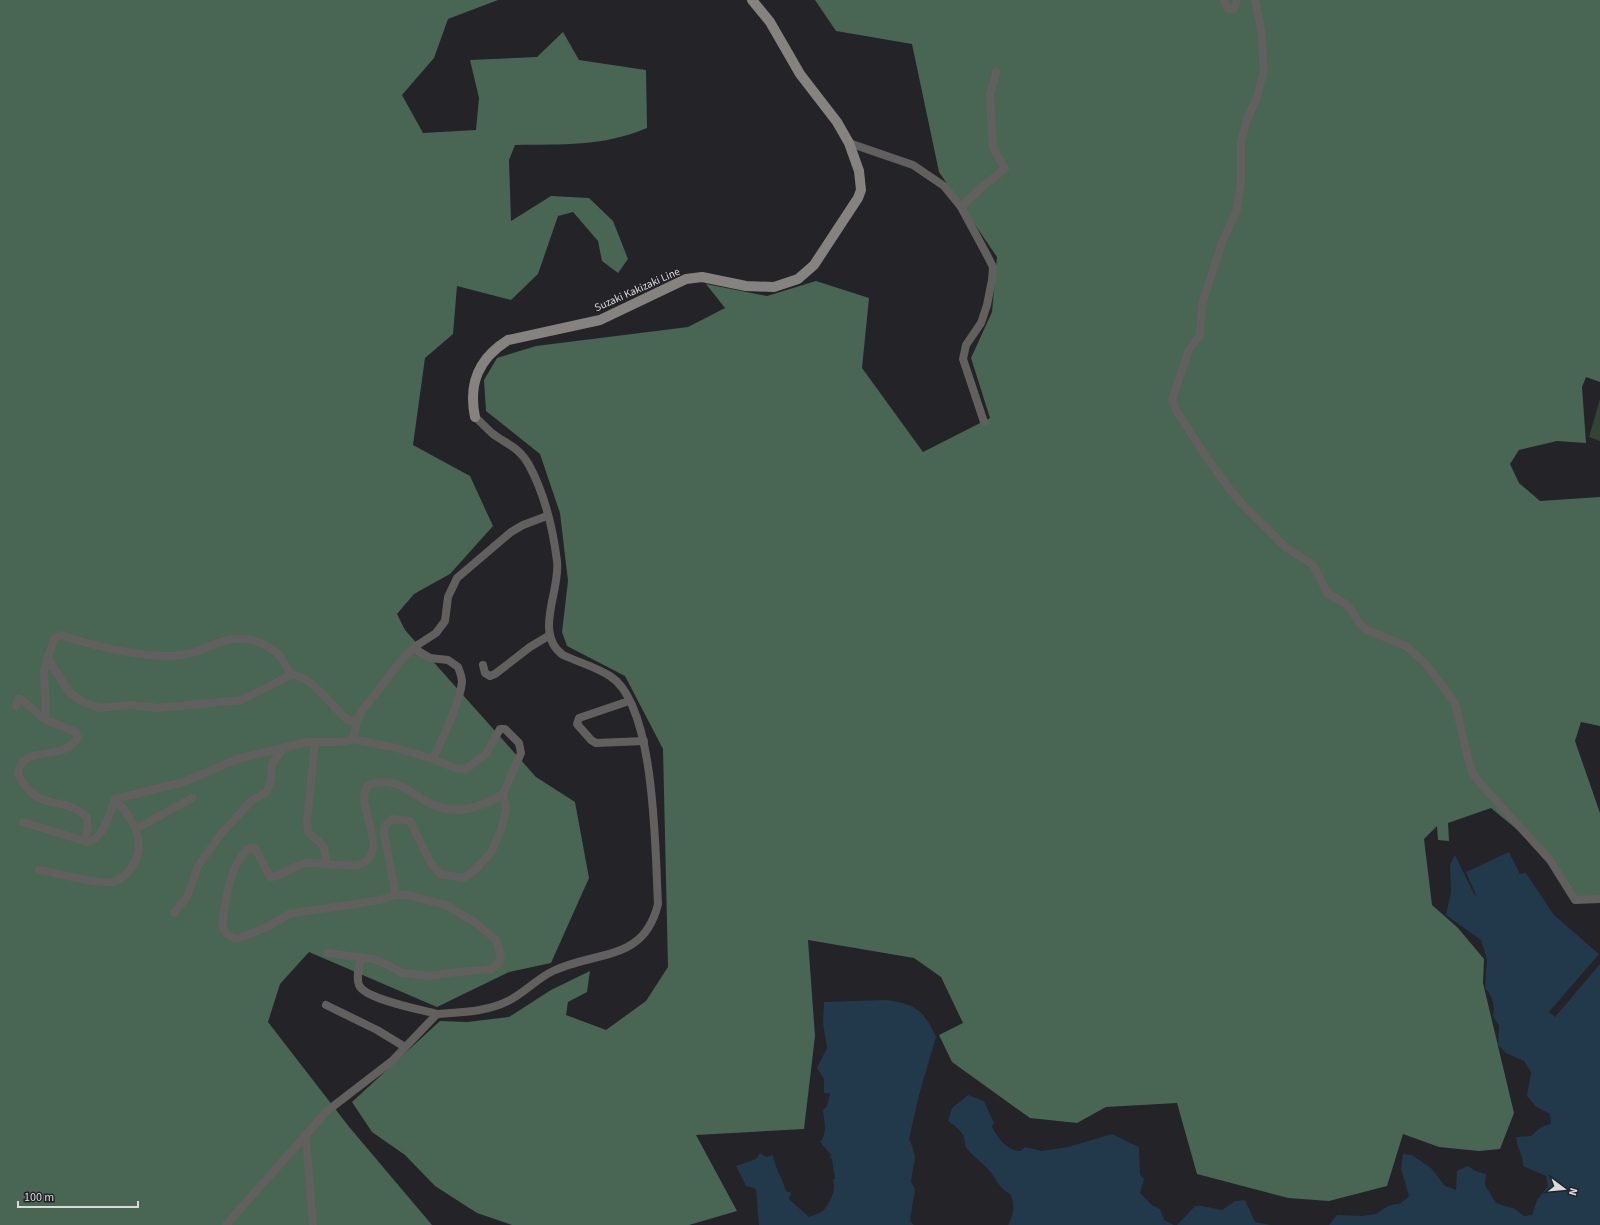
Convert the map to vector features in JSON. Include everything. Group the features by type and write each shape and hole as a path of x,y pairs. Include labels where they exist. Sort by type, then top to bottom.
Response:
{"main road":[{"name":"Suzaki Kakizaki Line","path":"475,417 472,402 473,386 480,369 491,352 508,340 600,320 686,279 702,277 761,288 774,287 798,279 814,265 851,210 861,190 859,171 848,144 837,122 800,74 770,22 752,0"}],"street":[{"path":"1224,0 1228,9 1234,9 1236,0"},
{"path":"1255,0 1261,30 1264,70 1256,100 1247,119 1241,142 1241,184 1237,209 1222,243 1202,304 1200,335 1189,350 1172,400 1177,412 1209,461 1238,500 1285,547 1313,565 1328,594 1346,604 1359,623 1367,630 1406,646 1425,663 1455,703 1473,774 1550,860 1575,900 1600,899"},
{"path":"961,207 984,185 1005,168 993,147 990,96 996,72"},
{"path":"848,144 913,165 944,186 961,207 993,267 987,305 980,323 966,345 963,359 984,422"},
{"path":"361,957 358,976 359,986 364,991 375,997 437,1014 479,1011 492,1008 511,1000 553,971 632,945 647,932 655,919 658,904 648,763 644,741 636,713 621,687 611,676 563,655 556,650 552,644 549,618 557,577 558,563 540,490 528,464 518,449 493,434 475,417"},
{"path":"353,739 357,720 362,711 413,648 436,633 445,621 448,597 457,578 511,532 522,525 547,516"},
{"path":"46,720 44,671 47,657 54,639 61,635 96,647 149,656 176,656 230,639 246,638 269,647 278,653 291,674"},
{"path":"483,665 485,673 490,676 530,647 550,635"},
{"path":"413,648 430,658 448,660 458,667 461,674 462,682 452,714 433,759"},
{"path":"47,657 69,692 82,701 100,708 132,705 158,708 242,700 291,674 298,674 308,680 343,716 350,721 357,720"},
{"path":"16,706 18,699 20,699 46,720 76,732 78,738 74,745 55,753 30,755 21,762 18,774 28,789 38,798 74,808 87,817 88,828 84,840"},
{"path":"629,701 579,718 577,724 591,740 596,743 644,741"},
{"path":"115,799 184,782 237,759 283,749 306,742 342,742 353,739 396,748 433,759 455,768 466,769 486,754 500,729 505,729 519,743 521,753 503,794 488,804 473,808 454,810 442,808 427,802 406,788 387,781 378,781 367,786 364,798 371,825 373,846 369,858 363,863 355,865 306,863 294,866 278,877 270,877 260,855 255,848 248,849 240,856 233,870 225,900 222,926 228,935 237,938 267,927 289,914 380,900 396,895 407,895 446,905 476,923 496,940 501,957 498,964 492,969 428,976 402,972 388,964 361,957 328,953"},
{"path":"315,742 307,820 308,832 323,844 326,850 326,863"},
{"path":"174,913 187,897 198,866 221,834 252,800 267,792 271,780 272,764 283,749"},
{"path":"396,895 384,834 385,826 392,819 410,821 436,871 440,874 464,878 475,870 492,851 502,827 506,809 503,794"},
{"path":"136,829 192,798"},
{"path":"23,822 88,842 95,840 100,835 115,799"},
{"path":"39,870 112,882 124,876 135,864 139,843 136,829 115,799"},
{"path":"326,1005 370,1026 405,1047"},
{"path":"226,1225 327,1111 392,1061 437,1014"},
{"path":"306,1135 313,1225"}],"green space":[{"path":"0,0 498,0 448,19 434,58 402,95 423,133 476,130 479,98 470,60 537,57 563,32 579,60 646,70 647,128 614,139 566,144 515,145 509,160 511,221 551,196 589,198 613,221 628,259 618,273 602,261 598,241 573,212 558,216 538,274 511,300 457,286 453,334 425,358 413,445 470,476 493,526 450,574 414,594 397,614 405,630 536,777 575,802 589,878 551,963 509,972 437,1007 309,952 280,984 268,1022 350,1128 432,1225 0,1225"},
{"path":"815,0 1600,0 1600,382 1586,377 1582,387 1586,443 1557,441 1519,450 1510,464 1519,483 1540,501 1600,497 1600,726 1581,722 1575,741 1600,813 1600,898 1575,903 1544,852 1491,808 1448,823 1449,841 1438,840 1437,826 1424,839 1432,905 1458,928 1484,959 1483,983 1514,1113 1500,1149 1479,1151 1439,1147 1403,1134 1387,1186 1329,1201 1288,1198 1197,1174 1177,1103 1106,1107 1077,1123 1030,1118 952,1062 939,1035 963,1023 941,977 914,958 808,940 815,1036 804,1129 696,1135 737,1211 689,1225 512,1225 477,1213 435,1186 405,1155 372,1132 352,1102 440,1021 467,1022 509,1017 551,990 590,971 587,992 568,1002 566,1015 606,1030 646,1001 668,967 663,749 625,676 567,646 562,632 568,581 560,513 540,454 486,411 484,380 497,358 536,346 688,327 725,308 706,284 767,296 816,281 869,298 862,368 923,452 990,418 971,358 992,312 997,257 939,172 912,44 836,31"},
{"path":"1600,399 1600,441 1589,437"}],"water":[{"path":"1509,852 1520,874 1526,873 1554,915 1599,954 1549,1012 1555,1017 1600,964 1600,1225 1329,1225 1337,1215 1362,1216 1376,1214 1388,1206 1401,1203 1409,1196 1401,1169 1403,1154 1412,1155 1431,1168 1445,1186 1456,1190 1457,1171 1468,1166 1476,1171 1486,1174 1485,1185 1496,1203 1515,1209 1524,1216 1532,1215 1537,1200 1548,1186 1546,1176 1523,1166 1516,1137 1531,1136 1541,1127 1551,1124 1550,1114 1536,1107 1527,1096 1531,1072 1524,1061 1506,1053 1498,1045 1499,1026 1493,1016 1494,1008 1492,998 1485,988 1487,959 1481,940 1446,915 1451,892 1450,864 1455,855 1475,896 1476,895 1466,872"},
{"path":"886,1000 911,1006 923,1014 936,1037 919,1095 909,1139 915,1157 911,1182 915,1189 910,1221 914,1225 759,1225 756,1189 746,1186 736,1166 756,1159 760,1153 766,1157 773,1155 786,1191 791,1193 789,1199 809,1217 820,1213 824,1209 833,1192 833,1180 835,1178 832,1159 829,1156 832,1156 820,1142 825,1131 823,1110 827,1106 830,1093 824,1093 824,1079 817,1068 827,1048 823,1023 824,1002"},
{"path":"968,1095 984,1101 994,1123 992,1127 997,1135 1003,1143 1015,1150 1020,1151 1025,1147 1042,1151 1068,1147 1112,1134 1139,1147 1140,1174 1144,1179 1140,1193 1152,1205 1160,1209 1164,1220 1174,1225 1008,1225 1012,1217 1013,1210 1013,1202 1010,1194 999,1185 982,1163 972,1155 965,1146 964,1138 958,1128 948,1121 952,1108"},
{"path":"1245,1200 1255,1222 1271,1225 1177,1225 1195,1206 1222,1210 1235,1201"}]}
